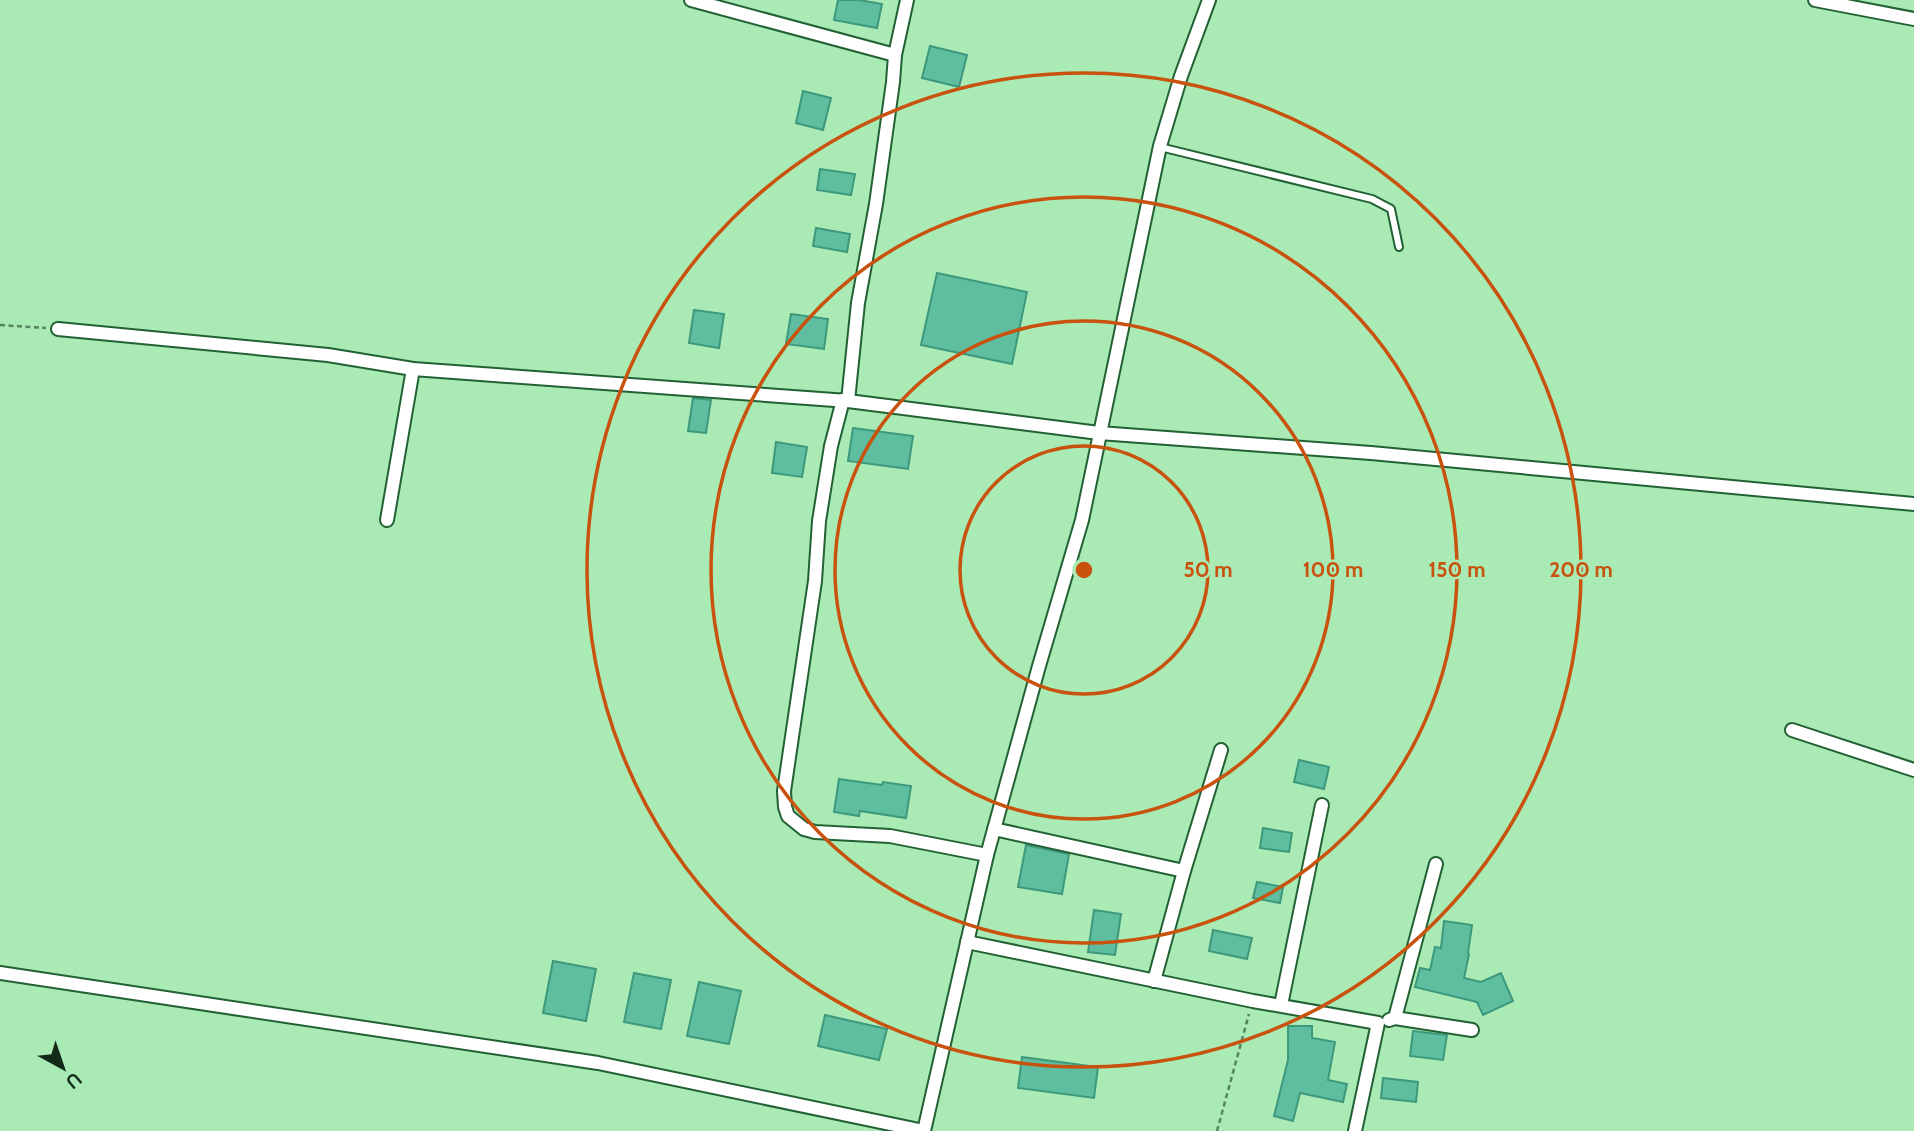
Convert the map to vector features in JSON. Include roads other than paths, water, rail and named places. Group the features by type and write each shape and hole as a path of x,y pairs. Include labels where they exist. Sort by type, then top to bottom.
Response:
{"street":[{"path":"691,0 895,55"},
{"path":"907,0 895,55 888,122 858,303 847,397 831,446 819,522 815,581 784,790 785,807 788,816 795,823 815,832 890,836 987,855"},
{"path":"0,973 598,1063 924,1131 987,855 1038,666 1082,520 1160,146 1181,76 1209,0"},
{"path":"1815,0 1914,19"},
{"path":"58,329 328,355 413,369 847,397 1100,433 1371,453 1914,503"},
{"path":"387,520 413,369"},
{"path":"1792,730 1914,770"},
{"path":"1154,981 1221,750"},
{"path":"1281,1005 1322,805"},
{"path":"994,829 1184,871"},
{"path":"1395,1018 1436,864"},
{"path":"967,942 1253,1001 1378,1023 1395,1018 1472,1030"},
{"path":"1355,1131 1378,1023"}],"lane":[{"path":"1160,146 1372,199 1391,209 1399,247"}]}
